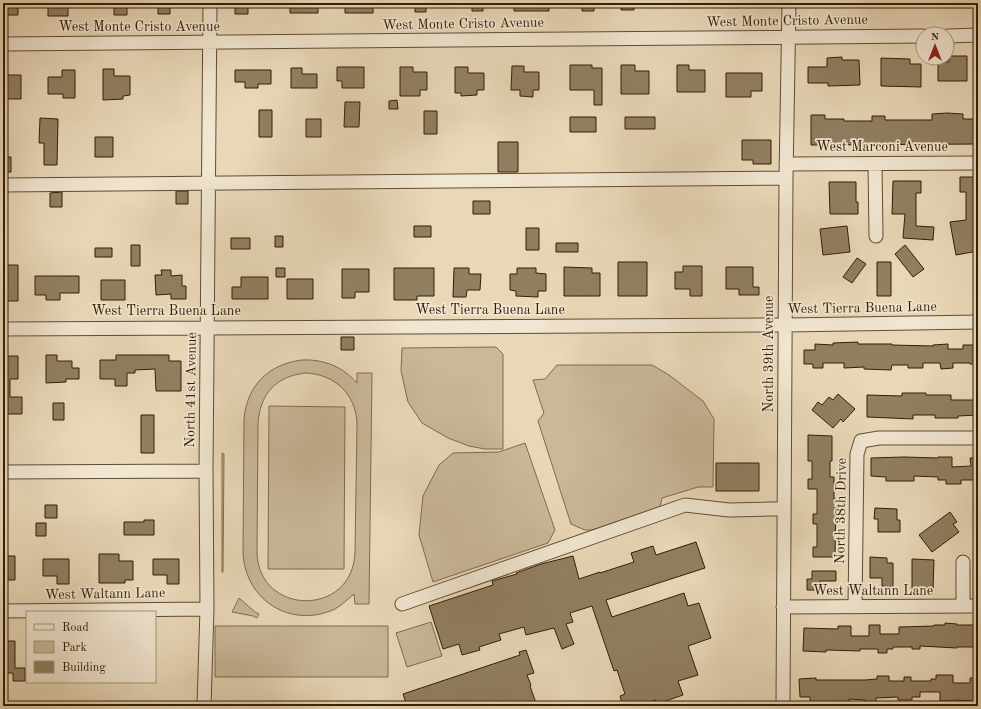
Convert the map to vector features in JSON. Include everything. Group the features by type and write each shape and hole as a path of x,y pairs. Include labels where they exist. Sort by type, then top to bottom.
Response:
{"street":[{"name":"North 41st Avenue","path":"204,706 207,609 206,471 210,3"},
{"name":"North 39th Avenue","path":"783,706 786,164 789,3"},
{"path":"955,36 978,35"},
{"name":"West Monte Cristo Avenue","path":"3,44 915,36"},
{"name":"West Marconi Avenue","path":"786,164 978,163"},
{"path":"875,164 876,236"},
{"path":"3,185 786,178"},
{"name":"West Tierra Buena Lane","path":"3,328 786,325 978,322"},
{"name":"North 38th Drive","path":"855,607 857,454 861,440 879,438 978,438"},
{"path":"3,472 206,471"},
{"path":"402,604 685,505 729,510 784,509"},
{"path":"963,606 964,562"},
{"name":"West Waltann Lane","path":"783,607 978,606"},
{"name":"West Waltann Lane","path":"3,611 207,609"}],"green space":[{"path":"496,347 503,354 503,449 485,449 469,446 448,438 422,423 408,402 401,371 402,348"},
{"path":"310,360 332,365 352,377 357,383 357,373 372,373 369,604 355,604 354,594 343,604 325,613 301,615 287,613 275,608 265,600 249,579 243,552 244,419 246,407 255,386 262,378 270,371 290,362","holes":["305,373 326,377 342,388 348,395 356,413 355,552 350,574 339,589 323,598 306,601 288,598 272,588 261,573 257,552 258,424 262,404 266,396 277,383 294,375"]},
{"path":"557,365 652,365 669,375 703,401 714,419 713,487 698,487 662,498 660,507 592,530 585,530 571,524 538,421 544,413 533,380 545,379"},
{"path":"269,406 345,407 344,569 268,569"},
{"path":"525,443 555,530 548,543 433,582 419,535 423,496 439,465 453,453 499,452"},
{"path":"222,453 224,454 223,572 222,572"},
{"path":"239,598 259,614 257,618 232,612"},
{"path":"431,622 442,656 407,667 396,633"},
{"path":"215,626 388,626 388,677 215,677"}],"building":[{"path":"3,3 18,3 18,15 3,15"},
{"path":"48,3 68,3 68,16 48,16"},
{"path":"114,3 127,3 127,15 114,15"},
{"path":"158,3 170,3 170,14 158,14"},
{"path":"235,3 248,3 248,14 235,14"},
{"path":"290,3 318,3 318,13 290,13"},
{"path":"345,3 373,3 373,13 345,13"},
{"path":"415,3 426,3 426,12 415,12"},
{"path":"472,3 483,3 483,11 472,11"},
{"path":"514,3 549,3 549,11 514,11"},
{"path":"582,3 594,3 594,11 582,11"},
{"path":"621,3 634,3 634,10 621,10"},
{"path":"955,56 967,56 967,81 938,81 938,66 955,66"},
{"path":"842,57 842,60 859,60 860,85 828,86 828,83 808,83 808,67 827,67 827,58"},
{"path":"881,58 910,59 910,64 921,66 921,87 881,86"},
{"path":"570,65 592,65 592,68 602,68 602,105 594,105 594,90 570,90"},
{"path":"621,65 635,65 635,71 649,71 649,94 621,94"},
{"path":"677,65 689,65 689,70 705,70 705,92 677,92"},
{"path":"512,66 524,66 524,72 539,72 539,90 533,90 533,97 520,96 520,90 511,90"},
{"path":"337,67 364,67 364,88 342,88 342,81 337,81"},
{"path":"400,67 413,67 413,72 427,72 427,90 420,90 420,96 400,96"},
{"path":"455,67 468,67 468,73 484,73 484,90 477,90 477,95 461,96 461,93 455,93"},
{"path":"291,68 302,68 302,74 317,74 317,88 291,88"},
{"path":"103,69 114,69 114,76 130,76 130,95 123,96 123,99 103,100"},
{"path":"62,70 75,70 75,98 63,98 63,94 48,94 48,77 62,77"},
{"path":"235,70 271,70 271,84 258,84 258,88 245,88 245,82 235,82"},
{"path":"726,73 762,73 762,91 751,91 751,97 726,97"},
{"path":"3,75 21,75 21,99 3,99"},
{"path":"397,100 398,109 389,109 389,101"},
{"path":"345,102 360,102 359,127 344,127"},
{"path":"259,110 272,110 272,137 259,137"},
{"path":"424,111 437,111 437,134 424,134"},
{"path":"932,114 963,114 963,119 978,119 978,144 811,145 811,115 825,115 825,119 844,119 844,121 872,121 872,116 885,116 885,120 932,120"},
{"path":"570,117 596,117 596,132 570,132"},
{"path":"625,117 655,117 655,129 625,129"},
{"path":"40,118 58,119 57,165 44,165 44,143 39,143"},
{"path":"306,119 321,119 321,137 306,137"},
{"path":"95,137 113,137 113,157 95,157"},
{"path":"742,140 771,140 771,164 753,164 753,160 742,160"},
{"path":"498,142 518,142 518,172 498,172"},
{"path":"3,157 11,157 11,172 3,172"},
{"path":"960,177 978,177 978,251 956,255 950,222 966,220 966,192 960,192"},
{"path":"893,181 921,181 921,193 916,193 916,226 934,227 933,240 903,238 905,214 892,214"},
{"path":"829,182 856,182 856,202 858,202 858,214 830,214"},
{"path":"176,191 188,191 188,204 176,204"},
{"path":"62,192 62,207 50,207 50,193"},
{"path":"473,201 490,201 490,214 473,214"},
{"path":"414,226 431,226 431,237 414,237"},
{"path":"847,226 850,252 823,255 820,229"},
{"path":"526,228 539,228 539,250 526,250"},
{"path":"275,236 283,236 283,247 275,247"},
{"path":"231,238 250,238 250,249 231,249"},
{"path":"556,243 578,243 578,252 556,252"},
{"path":"131,245 140,245 140,266 131,266"},
{"path":"905,245 924,269 913,277 895,254"},
{"path":"95,248 112,248 112,257 95,257"},
{"path":"857,258 866,264 852,283 843,277"},
{"path":"618,262 647,262 647,296 618,296"},
{"path":"877,262 891,262 891,296 877,296"},
{"path":"3,265 18,265 18,301 3,301"},
{"path":"683,266 702,266 702,296 690,296 690,289 675,289 675,272 683,272"},
{"path":"564,267 592,268 592,273 600,273 600,296 564,296"},
{"path":"726,267 753,267 753,287 759,287 759,295 739,295 739,289 726,289"},
{"path":"276,268 285,268 285,277 276,277"},
{"path":"394,268 434,268 434,296 417,296 417,300 394,300"},
{"path":"454,268 469,268 469,274 481,274 480,290 467,290 466,297 453,297"},
{"path":"517,268 536,268 536,273 546,274 546,291 538,291 538,297 516,296 516,291 510,290 510,274 517,274"},
{"path":"342,269 369,269 369,292 355,292 355,298 342,298"},
{"path":"161,270 171,270 171,276 182,275 182,286 186,286 186,299 171,299 171,294 156,295 155,275 162,275"},
{"path":"35,276 79,276 79,293 60,293 60,300 46,300 46,295 35,295"},
{"path":"241,277 268,277 268,299 232,299 232,287 241,287"},
{"path":"287,279 313,279 313,299 287,299"},
{"path":"101,280 125,280 125,300 101,300"},
{"path":"341,337 354,337 354,350 341,350"},
{"path":"858,342 858,344 933,346 948,344 948,349 963,349 963,345 978,345 978,364 953,363 953,368 941,369 940,363 923,363 923,368 908,368 908,365 892,365 891,370 864,369 864,367 844,368 844,363 823,363 823,368 813,368 813,364 804,364 804,350 815,350 815,344 833,345 833,343"},
{"path":"46,355 57,355 57,361 72,361 72,368 79,368 79,379 66,379 66,382 46,383"},
{"path":"116,355 169,355 169,361 181,361 181,391 156,391 155,369 135,370 135,373 127,373 127,386 115,386 115,379 100,379 100,360 116,360"},
{"path":"4,356 18,356 18,379 10,379 10,397 22,397 22,414 3,414"},
{"path":"902,393 951,395 951,400 978,400 978,415 958,416 958,418 935,418 935,415 913,415 913,419 867,417 867,395 902,396"},
{"path":"838,394 855,409 843,422 841,419 833,428 812,410 818,402 822,405 829,397 833,400"},
{"path":"53,403 64,403 64,420 53,420"},
{"path":"141,415 154,415 154,453 141,453"},
{"path":"808,435 832,436 832,461 830,461 830,477 834,477 834,499 836,499 835,557 813,557 813,547 817,547 817,524 813,524 813,514 817,514 817,489 808,489 808,479 812,479 812,461 808,461"},
{"path":"952,457 952,467 971,466 970,458 978,458 978,480 961,480 961,484 946,484 946,480 938,480 938,477 914,476 914,481 886,481 886,477 871,476 871,458"},
{"path":"716,463 759,463 759,491 716,491"},
{"path":"45,505 57,505 57,518 45,518"},
{"path":"875,508 897,509 897,520 900,520 900,532 878,532 878,519 874,519"},
{"path":"950,512 957,522 953,524 959,532 932,552 919,535"},
{"path":"144,520 154,520 154,535 124,535 124,522 144,522"},
{"path":"36,523 46,523 46,536 36,536"},
{"path":"696,542 705,568 606,600 612,617 684,593 688,606 699,603 711,638 688,646 698,675 678,681 683,695 657,704 656,700 637,706 623,706 620,696 625,694 617,670 614,671 592,606 570,613 573,622 566,624 574,644 562,649 554,628 526,635 524,627 499,634 501,640 479,647 480,650 462,655 459,644 443,649 429,606 493,585 492,581 517,574 516,573 541,564 573,556 579,579 634,562 631,553 653,546 656,555"},
{"path":"99,554 119,554 119,561 133,561 133,580 125,580 125,583 99,583"},
{"path":"3,556 15,556 15,580 3,580"},
{"path":"870,557 887,558 887,563 893,563 893,587 882,586 882,578 870,578"},
{"path":"43,559 69,559 69,584 57,584 57,576 43,576"},
{"path":"153,559 179,559 179,584 167,584 167,575 153,575"},
{"path":"912,559 934,560 933,590 912,590"},
{"path":"812,571 836,571 836,581 820,581 820,590 807,590 807,579 812,579"},
{"path":"945,623 957,625 978,625 978,647 957,648 920,646 920,649 912,649 912,647 893,647 893,649 887,649 887,653 878,653 878,649 860,649 860,651 826,650 826,652 803,651 804,628 838,629 838,626 851,626 851,636 869,636 869,625 880,625 880,634 899,634 899,627 934,626 945,625"},
{"path":"6,641 15,641 15,668 25,668 25,681 13,681 13,673 3,673 3,647 6,647"},
{"path":"526,650 534,673 527,675 537,706 407,706 403,694 520,655 519,652"},
{"path":"936,675 953,675 953,683 970,683 970,678 978,678 978,701 940,701 940,692 920,692 920,697 912,697 912,700 898,700 898,697 876,698 876,702 865,702 865,700 849,699 849,702 810,702 810,697 800,697 799,679 816,678 816,680 865,680 877,679 877,676 889,676 889,681 904,681 904,677 911,677 911,681 931,681 931,679 936,679"}]}
